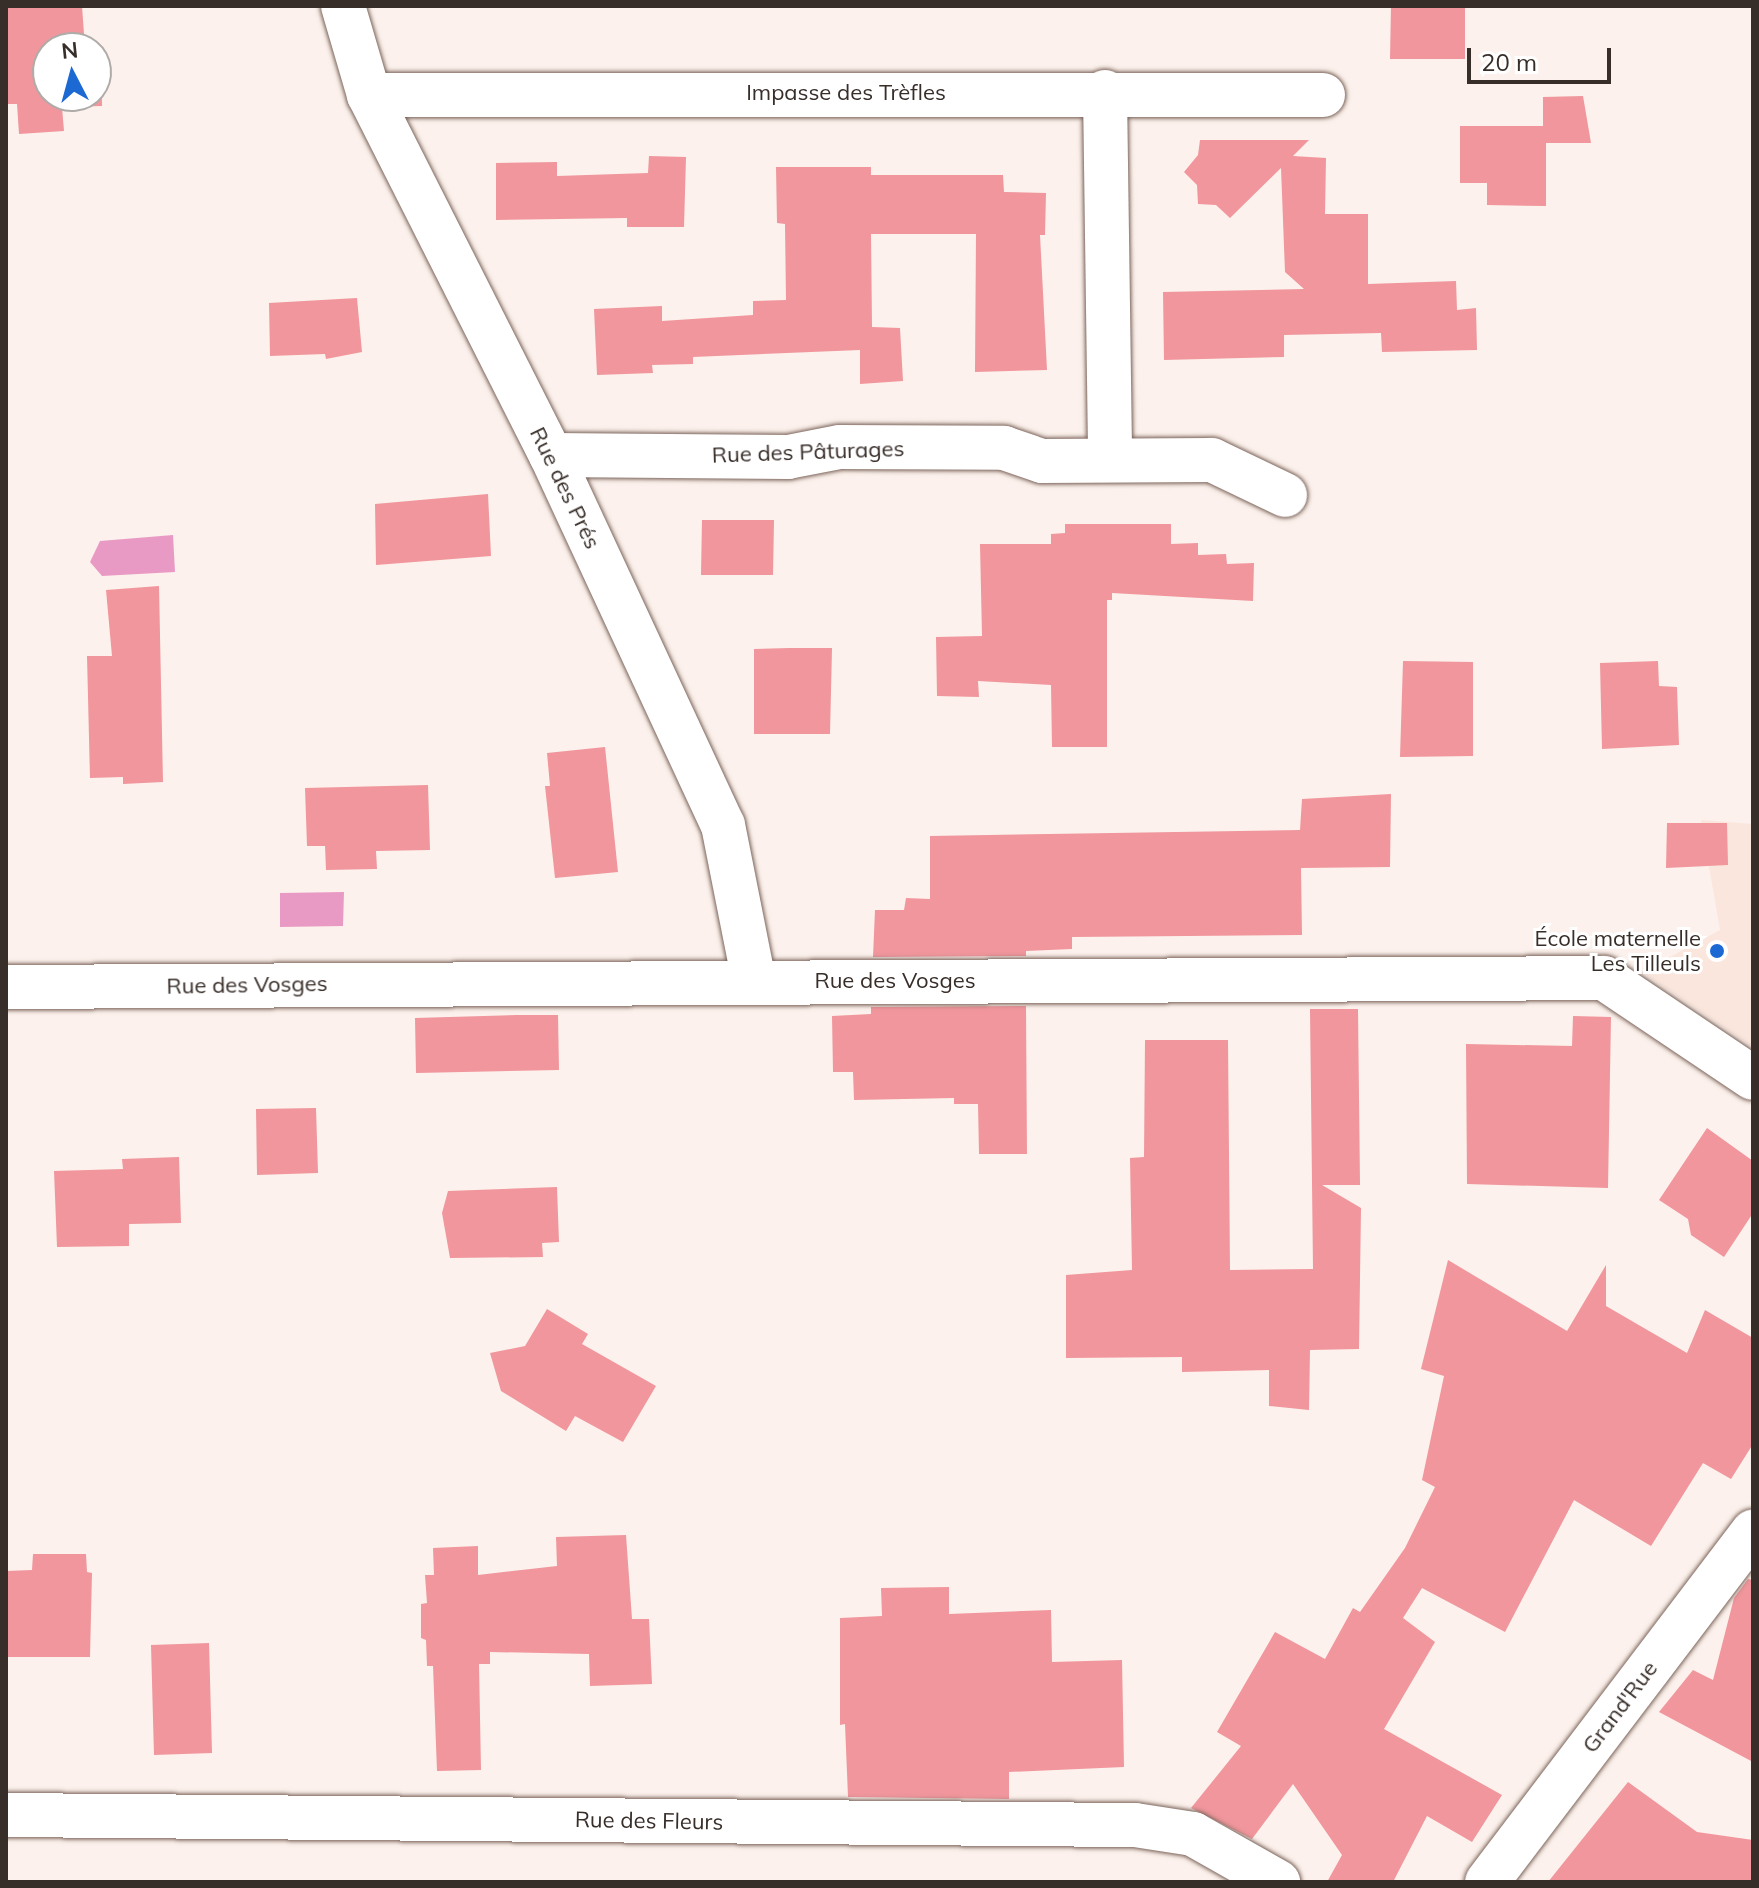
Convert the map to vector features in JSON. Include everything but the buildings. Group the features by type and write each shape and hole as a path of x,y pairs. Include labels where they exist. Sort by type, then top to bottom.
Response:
{"street":[{"name":"Rue des Prés","path":"343,6 369,95 551,455 723,825 754,981"},
{"name":"Impasse des Trèfles","path":"369,95 1105,92 1323,95"},
{"path":"1105,92 1110,458"},
{"name":"Rue des Pâturages","path":"551,455 788,457 840,447 1004,448 1042,461 1110,458 1212,460 1285,495"},
{"name":"Rue des Vosges","path":"6,987 1604,978 1753,1078"},
{"name":"Grand'Rue","path":"1487,1882 1753,1532"},
{"name":"Rue des Fleurs","path":"6,1815 1135,1825 1193,1834 1278,1882"}],"shaded area":[{"path":"173,535 175,572 102,576 90,562 100,541"},
{"name":"École maternelle Les Tilleuls","path":"1701,820 1753,824 1753,1047 1642,972 1720,930"},
{"path":"344,892 343,926 280,927 280,893"}],"place":[{"name":"École maternelle Les Tilleuls","path":"1717,951"}]}
